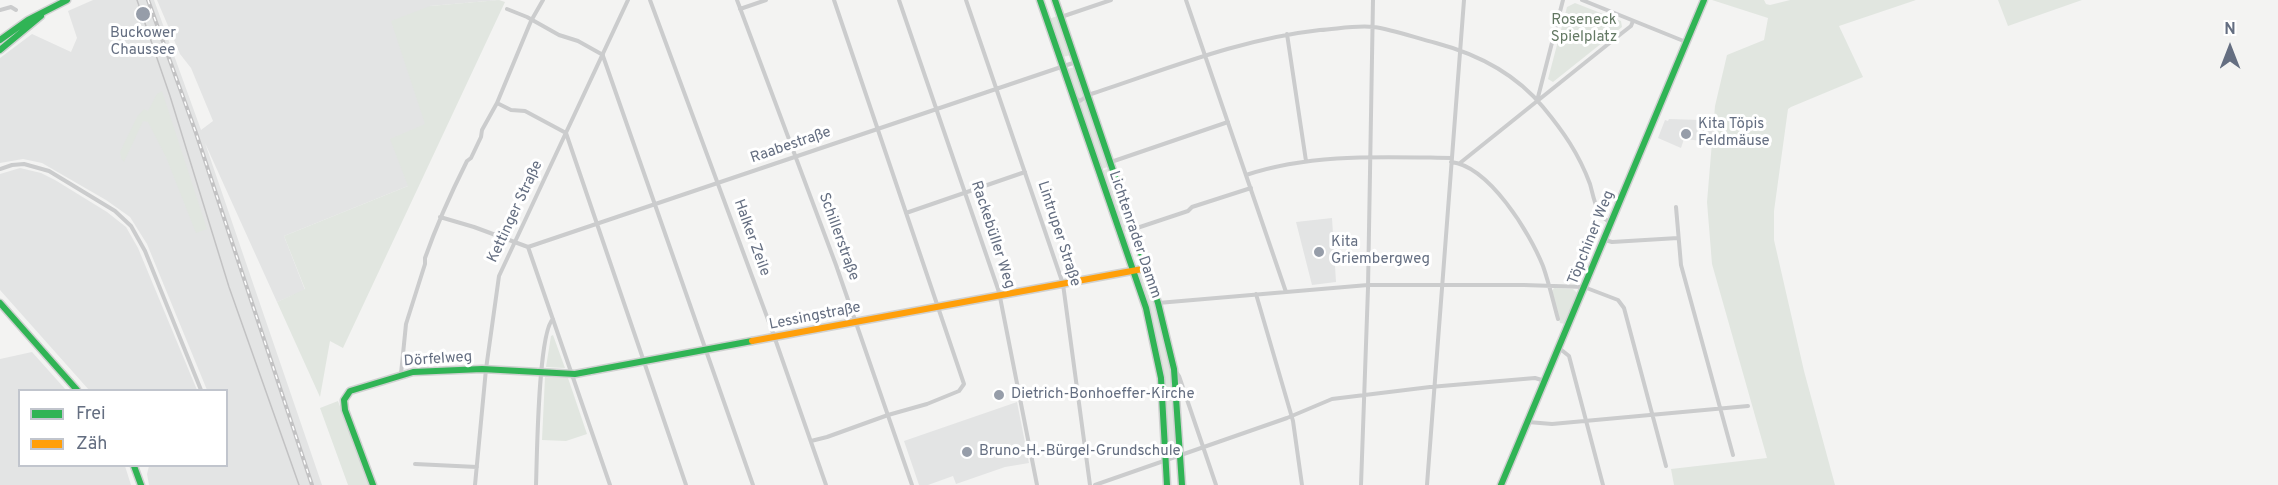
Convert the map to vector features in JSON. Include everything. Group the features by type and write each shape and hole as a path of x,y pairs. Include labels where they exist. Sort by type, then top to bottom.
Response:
{"street":[{"path":"0,40 24,22 67,0"},
{"path":"401,374 406,324 425,258 440,217 481,137 482,130 493,106 497,103 531,21 543,0"},
{"name":"Kettinger Straße","path":"476,485 496,287 514,243 628,0"},
{"name":"Halker Zeile","path":"650,0 775,337 826,485"},
{"name":"Schillerstraße","path":"737,0 856,322 912,485"},
{"path":"740,9 766,0"},
{"path":"811,441 927,404 959,391 963,387 958,364 834,0"},
{"name":"Rackebüller Weg","path":"899,0 1000,295 1037,485"},
{"name":"Lintruper Straße","path":"966,0 1063,284 1092,485"},
{"name":"Lichtenrader Damm","path":"1040,0 1134,270 1151,326 1161,378 1167,485"},
{"name":"Lichtenrader Damm","path":"1055,0 1112,162 1158,303 1174,369 1182,485"},
{"path":"1061,17 1111,0"},
{"path":"1186,0 1286,292"},
{"path":"1361,485 1368,285 1373,0"},
{"path":"1427,485 1464,0"},
{"path":"1538,100 1563,0"},
{"path":"1582,0 1686,42"},
{"name":"Töpchiner Weg","path":"1501,485 1704,0"},
{"path":"0,10 11,7 16,10"},
{"path":"507,9 527,17 564,38 567,36 578,41 603,55 753,485"},
{"path":"0,50 28,29 44,13"},
{"path":"1460,163 1622,33 1633,21"},
{"path":"24,22 28,29"},
{"path":"1075,98 1080,101 1088,95 1233,46 1287,34 1372,27 1460,50 1499,70 1538,100 1575,151 1587,176 1599,213 1611,222"},
{"path":"1287,34 1306,161"},
{"name":"Raabestraße","path":"528,247 1076,62"},
{"path":"497,103 511,110 525,111 566,133 686,485"},
{"path":"1112,162 1228,122"},
{"path":"1246,175 1306,161 1370,157 1451,160 1460,163 1479,174 1516,217 1540,259 1558,319"},
{"path":"0,169 24,164 49,171 115,211 131,226 140,240 201,389"},
{"path":"906,213 1025,172"},
{"path":"1134,229 1251,188"},
{"path":"1676,207 1681,265 1733,455"},
{"path":"440,217 528,247 610,485"},
{"path":"1604,239 1612,242 1678,238"},
{"name":"Lessingstraße","path":"486,369 572,374 1148,268"},
{"path":"1158,303 1368,285 1584,287 1618,300 1623,305 1666,466"},
{"path":"1256,294 1258,308 1292,416 1302,485"},
{"path":"0,303 76,389"},
{"path":"536,485 541,372 548,326 553,320"},
{"path":"1558,348 1569,356 1603,485"},
{"name":"Dörfelweg","path":"373,485 343,404 348,393 401,374 486,369"},
{"name":"Lichtenrader Damm","path":"1174,369 1179,376 1216,485"},
{"path":"1092,485 1292,416 1327,400 1434,386 1535,378 1545,381"},
{"path":"1528,422 1541,425 1748,406"},
{"path":"415,464 477,467"},
{"path":"135,467 141,485"}],"shaded area":[{"path":"93,0 154,0 201,130 213,121 191,68 180,54 157,0 500,0 430,6 425,124 408,186 284,236 305,290 277,302 205,143 322,485 149,485 147,474 149,467 228,467 228,389 207,389 147,244 130,217 106,200 42,163 23,159 0,163 0,58 32,34 71,52 77,38 68,11"},
{"name":"Kita Töpis Feldmäuse","path":"1665,120 1701,120 1702,128 1713,128 1712,142 1684,139 1681,148 1658,138"},
{"path":"20,168 41,173 107,212 126,227 138,248 197,389 88,389 0,290 0,174"},
{"name":"Kita Griembergweg","path":"1332,218 1336,282 1312,285 1296,222"},
{"path":"32,352 65,389 18,389 18,467 125,467 131,485 0,485 0,359"},
{"name":"Bruno-H.-Bürgel-Grundschule","path":"1017,402 1029,463 1005,467 956,484 953,476 928,485 919,485 904,441"}],"green space":[{"path":"499,0 505,2 343,348 330,341 320,397 277,302 305,289 284,236 408,186 390,139 425,124 391,21 430,6"},
{"path":"1712,0 1764,0 1770,5 1790,0 1916,0 1839,26 1863,77 1788,109 1774,211 1774,240 1804,371 1835,485 1674,485 1671,469 1767,458 1712,264 1707,202 1715,106 1727,55 1764,40 1768,18"},
{"path":"1998,0 2082,0 2008,26"},
{"name":"Roseneck Spielplatz","path":"1575,3 1621,21 1622,27 1553,82 1548,79 1567,7"},
{"path":"1057,16 1071,55 1063,57 1049,19"},
{"path":"1075,67 1110,166 1102,169 1067,69"},
{"path":"162,91 207,229 196,233 166,157 148,122 143,121 124,162 121,158 120,152 137,117 144,109 148,111 157,94"},
{"path":"1110,168 1132,230 1123,232 1102,171"},
{"path":"1145,272 1164,336 1175,402 1177,447 1169,449 1160,359 1138,274"},
{"path":"1554,288 1573,289 1577,293 1565,324 1560,323 1552,291"},
{"path":"553,335 565,368 546,367"},
{"path":"545,377 568,378 587,434 566,441 542,440"},
{"path":"338,401 369,485 348,485 320,408"}],"tram line":[{"path":"137,0 170,96 229,287 299,485"}],"railway":[{"path":"148,0 196,133 312,485"}],"traffic: fast":[{"path":"0,40 28,20 67,0"},
{"path":"1040,0 1146,308 1161,378 1167,485"},
{"path":"1055,0 1158,303 1174,369 1182,485"},
{"path":"1501,485 1704,0"},
{"path":"0,50 41,16"},
{"path":"0,303 76,389"},
{"path":"373,485 345,410 344,400 350,391 413,372 482,369 575,374 752,341"},
{"path":"134,467 141,485"}],"traffic: slow":[{"path":"752,341 1148,268"}],"place":[{"name":"Buckower Chaussee","path":"143,14"},
{"name":"Kita Töpis Feldmäuse","path":"1686,134"},
{"name":"Kita Griembergweg","path":"1319,252"},
{"name":"Dietrich-Bonhoeffer-Kirche","path":"999,395"},
{"name":"Bruno-H.-Bürgel-Grundschule","path":"967,452"}]}
